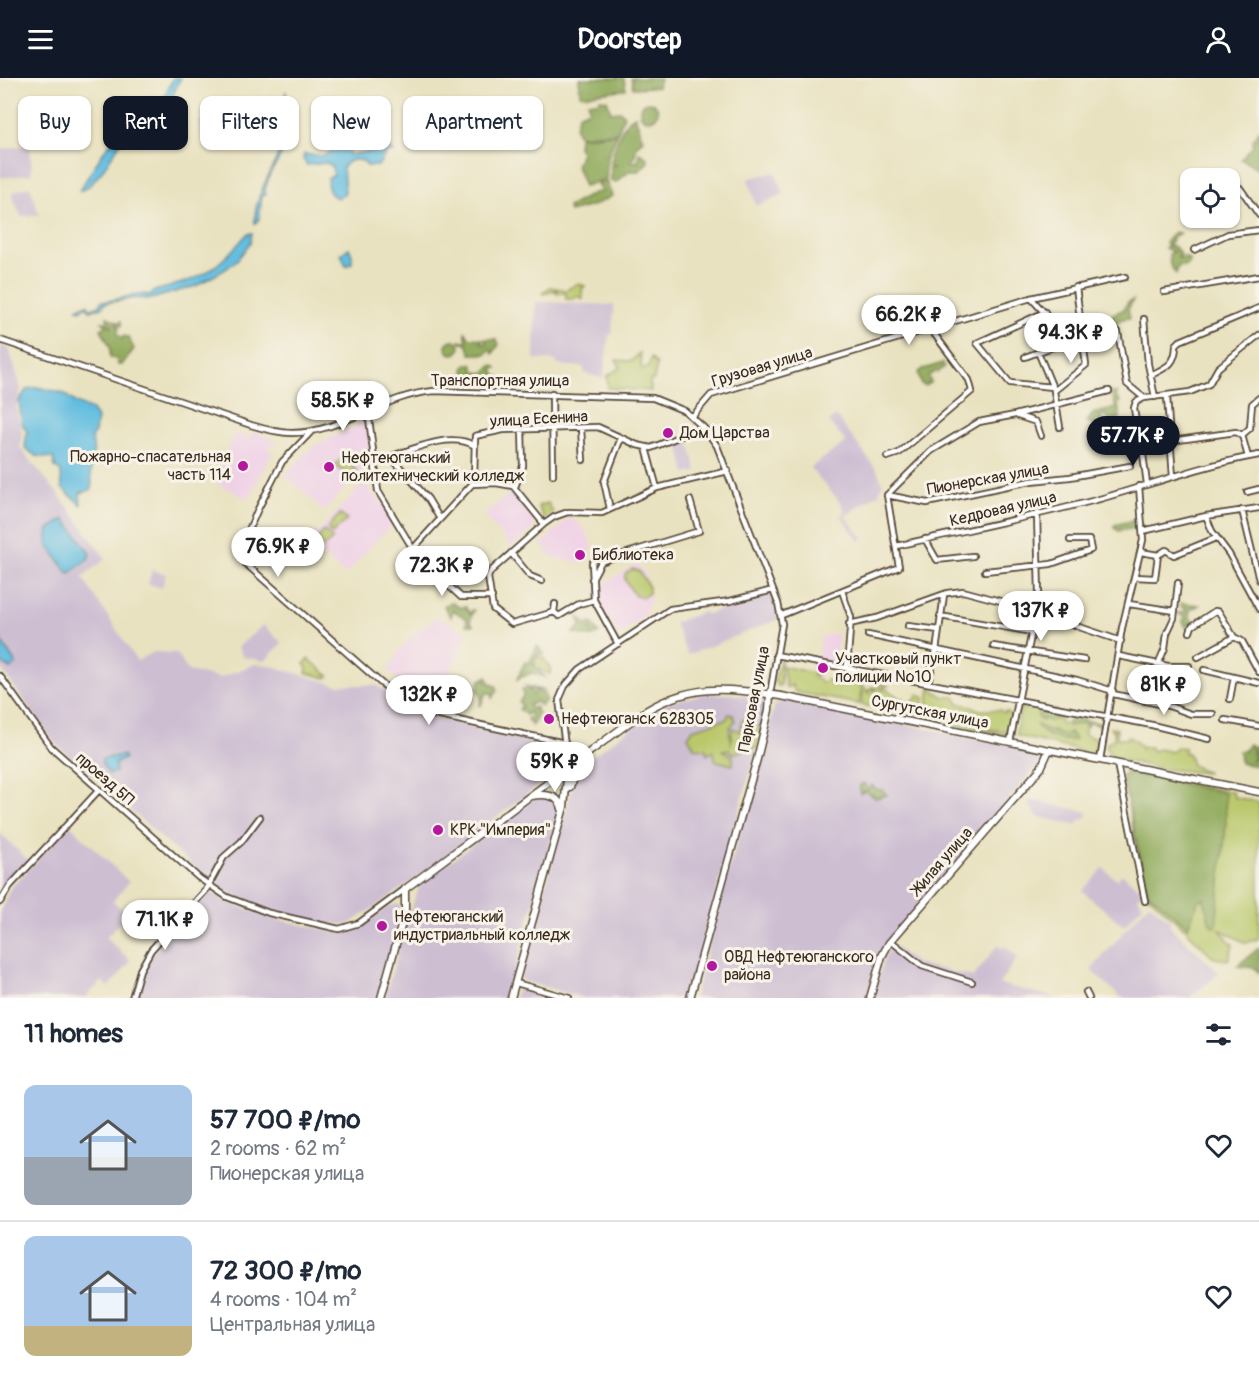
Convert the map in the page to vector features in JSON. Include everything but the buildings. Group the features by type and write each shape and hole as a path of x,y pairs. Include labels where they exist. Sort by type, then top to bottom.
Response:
{"main road":[{"name":"Сургутская улица","path":"405,889 644,711 670,698 720,688 770,694 1259,792"},
{"name":"Парковая улица","path":"690,998 760,748 770,710 770,694"},
{"path":"1031,746 1043,756 1041,768"},
{"name":"Жилая улица","path":"870,998 882,956 891,941 1041,768 1049,750"},
{"path":"511,998 561,815 574,776 588,754"},
{"path":"1041,768 1056,756 1070,754"},
{"path":"564,807 568,768"},
{"path":"528,797 541,795 554,797 561,804 561,815"},
{"path":"381,998 405,912 413,888 420,878"},
{"path":"405,889 405,912"}],"street":[{"path":"1240,188 1259,215"},
{"path":"1194,250 1228,234 1259,230"},
{"path":"1164,292 1259,276"},
{"name":"Грузовая улица","path":"692,417 711,395 929,327 1076,286 1125,277"},
{"path":"1045,312 977,343 1010,383 1053,389 1086,367 1076,286"},
{"path":"1024,357 1055,346 1053,326 1045,312 1031,298"},
{"path":"1152,375 1173,363 1176,357 1176,345 1180,341 1259,308"},
{"path":"1144,319 1146,352 1155,397"},
{"path":"887,457 899,453 972,391 969,380 929,327"},
{"path":"1118,332 1127,384 1144,398"},
{"path":"1130,430 1136,422 1135,403 1144,398 1167,397 1190,392 1209,384 1218,368 1258,339"},
{"name":"Транспортная улица","path":"0,340 282,433 312,431 368,410 428,392 552,393 649,397 673,404 692,417"},
{"path":"1038,352 1042,367 1053,389 1059,427"},
{"path":"782,615 898,568 900,563 887,495 931,451 979,422 1109,391"},
{"path":"552,393 553,475"},
{"path":"1167,397 1173,477"},
{"path":"1242,435 1250,428 1252,404 1259,398"},
{"path":"368,410 378,492 413,549 411,551 461,597 492,597"},
{"path":"1015,415 1036,422 1041,436"},
{"name":"Парковая улица","path":"692,417 703,427 717,446 782,615 770,694"},
{"path":"657,488 646,448 664,444 703,427"},
{"path":"581,428 583,460"},
{"name":"улица Есенина","path":"475,446 475,436 498,430 603,428 646,448"},
{"path":"515,487 523,466 522,429"},
{"path":"312,431 280,465 243,542 241,551 248,566 382,684 419,711 565,743"},
{"path":"1171,441 1236,432 1242,435 1248,457"},
{"path":"299,433 303,439"},
{"path":"609,509 604,482 621,438"},
{"path":"374,462 427,443 468,443 475,446 476,477 472,484 413,549"},
{"path":"1142,447 1147,484"},
{"name":"Кедровая улица","path":"896,546 1089,502 1173,477 1191,469 1259,455"},
{"path":"390,457 428,498 440,519"},
{"name":"Пионерская улица","path":"887,495 927,503 1031,481 1071,477 1130,466"},
{"path":"554,612 512,624 495,611 488,574 554,517 568,512 597,513 657,488 728,471"},
{"path":"476,477 481,484"},
{"path":"472,484 503,484 515,487 544,524"},
{"path":"1100,760 1121,641 1141,552 1143,531 1140,486"},
{"path":"1247,492 1259,489"},
{"path":"618,644 594,600 593,561 597,558 601,562 699,531 690,500"},
{"path":"1143,531 1206,516 1259,508"},
{"path":"1242,510 1259,580"},
{"path":"1010,742 1039,589 1037,513"},
{"path":"1206,516 1216,538 1229,554 1259,609"},
{"path":"1141,552 1158,555 1166,550 1174,555 1181,554 1216,538"},
{"path":"926,539 937,560 973,556"},
{"path":"985,571 1038,567 1091,550 1089,540 1070,540"},
{"path":"511,553 530,576 542,581"},
{"path":"1135,577 1155,578 1158,555"},
{"path":"1159,662 1175,611 1178,582"},
{"path":"568,768 559,708 562,691 580,669 670,609 730,601 773,590"},
{"path":"843,591 850,617 851,641 847,668"},
{"path":"849,624 877,618 944,595 968,592 1121,641"},
{"path":"928,683 936,651 944,595"},
{"path":"554,612 559,616 579,604 594,600"},
{"path":"1129,603 1175,611"},
{"path":"554,612 555,604"},
{"path":"1190,632 1192,626 1217,611 1234,637 1242,641 1259,672"},
{"path":"940,616 1032,632"},
{"path":"908,626 939,630"},
{"path":"868,635 1077,680 1113,693 1169,706 1191,714 1213,714"},
{"path":"1198,657 1234,637"},
{"path":"993,646 1084,660"},
{"path":"776,655 1109,719 1152,725 1209,739"},
{"path":"1119,656 1172,666 1189,666"},
{"path":"1204,670 1259,683"},
{"name":"проезд 5П","path":"0,676 45,740 209,886"},
{"path":"1230,699 1234,677"},
{"path":"1225,720 1259,726"},
{"path":"1117,764 1145,902"},
{"path":"0,902 10,886 99,790"},
{"path":"132,998 140,970 148,954 209,886 224,857 241,842 260,817"},
{"name":"Сургутская улица","path":"209,886 251,907 334,929 355,925 405,889"},
{"path":"387,903 400,900 404,904 405,912"},
{"path":"891,941 922,966 972,982"},
{"path":"516,983 569,998"},
{"path":"1086,992 1089,998"}],"shaded area":[{"path":"18,146 18,150 30,150 32,174 0,178 0,150"},
{"path":"775,172 784,194 756,206 748,179"},
{"path":"30,186 39,215 21,216 12,195 15,191"},
{"path":"536,302 614,305 612,335 609,335 603,379 584,373 584,367 557,365 557,361 534,359"},
{"path":"0,345 9,348 21,389 16,408 22,433 20,448 59,495 106,559 82,577 137,661 154,652 176,653 188,671 220,678 255,664 268,665 337,685 376,685 412,710 425,715 540,744 539,750 555,754 564,753 560,769 411,882 350,924 326,924 273,911 234,896 208,879 55,743 0,667"},
{"path":"836,416 877,470 883,484 879,493 881,496 877,494 845,516 863,538 859,541 841,515 845,511 840,502 810,468 846,442 829,422"},
{"name":"Нефтеюганский политехнический колледж","path":"367,421 372,459 324,511 285,475 313,446"},
{"name":"Пожарно-спасательная часть 114","path":"254,431 277,442 275,447 269,444 267,449 273,452 248,499 214,482 235,433 250,438"},
{"path":"689,441 697,471 686,474 679,446"},
{"path":"363,484 388,508 394,522 345,575 309,541"},
{"path":"514,490 537,520 533,523 536,527 511,547 484,515"},
{"path":"570,517 584,528 592,546 591,554 582,563 551,557 541,544"},
{"path":"636,564 645,572 650,599 643,618 618,635 597,601 595,590"},
{"path":"152,570 166,574 162,588 148,584"},
{"path":"770,592 778,614 777,620 688,655 674,623 702,612 708,614"},
{"path":"436,617 468,633 436,697 408,688 388,671 403,645"},
{"path":"263,625 282,643 265,661 243,657 238,647"},
{"path":"838,633 836,665 817,661 821,637"},
{"path":"705,694 731,694 766,700 767,712 686,998 584,998 524,981 521,977 576,774 582,764 655,710 670,702"},
{"path":"783,700 1036,751 1041,762 882,948 867,998 694,998 775,705"},
{"path":"544,797 557,802 560,808 507,998 385,998 408,915 421,883 535,798"},
{"path":"1029,800 1088,812 1087,817 1078,821 1077,825 1038,817 1028,804"},
{"path":"70,825 129,882 113,901 127,914 106,938 131,961 109,987 102,981 85,998 0,998 0,914 10,889"},
{"path":"0,833 29,861 9,882 4,884 7,888 0,898"},
{"path":"1103,868 1117,880 1122,874 1143,892 1138,897 1143,905 1124,926 1082,891"},
{"path":"210,892 230,903 271,918 340,933 359,927 389,906 399,904 402,911 378,998 135,998 146,963"},
{"path":"1149,903 1170,920 1170,927 1220,973 1189,998 1122,998 1091,970"},
{"path":"891,944 915,963 973,977 998,945 1002,949 1004,946 1018,957 999,984 1057,998 873,998 884,958"},
{"path":"518,989 521,989 556,998 514,998"}],"green space":[{"path":"579,78 624,78 626,89 580,94"},
{"path":"631,78 660,79 657,87 633,88"},
{"path":"600,99 607,100 611,112 620,111 624,115 618,132 579,136 575,128 578,115 589,110 588,102 598,102"},
{"path":"645,102 653,102 658,107 656,118 645,120 640,115 640,107"},
{"path":"635,116 643,140 637,145 631,161 638,162 639,153 647,158 648,162 639,171 630,171 616,182 611,181 611,165 616,165 611,162 617,143 626,124"},
{"path":"1259,130 1259,170 1241,159 1253,146 1253,140"},
{"path":"617,134 608,157 606,179 584,186 576,166 581,152 578,147 579,137"},
{"path":"606,181 612,196 595,205 569,212 568,207 594,193 602,192 597,184"},
{"path":"1174,232 1180,233 1174,236 1169,245 1175,247 1181,255 1178,258 1186,257 1190,261 1186,266 1178,266 1176,274 1170,265 1169,254 1174,252 1165,248 1168,247 1165,243"},
{"path":"577,284 585,286 582,289 583,299 577,296 574,299 566,299 566,293 557,294 557,290 542,294 550,287 566,290"},
{"path":"1133,300 1128,310 1130,318 1119,320 1110,339 1111,345 1106,346 1105,340 1110,337 1105,331 1108,328 1106,324 1111,325 1113,314 1123,310 1128,302"},
{"path":"107,317 118,322 116,325 121,321 121,326 117,326 119,329 117,333 122,339 123,336 128,337 134,349 122,365 118,365 117,359 110,358 110,347 101,329 108,325 112,328 112,324 106,325 102,322 108,322"},
{"path":"465,331 470,338 483,339 481,342 483,344 486,344 485,339 496,339 499,344 493,354 490,349 486,354 471,354 467,344 459,341 467,341"},
{"path":"453,340 458,342 460,347 458,352 453,354 448,352 446,347 448,342"},
{"path":"640,353 642,370 648,367 651,358 657,365 654,379 650,381 651,391 608,388 607,376 621,367 616,360 631,361"},
{"path":"943,363 944,367 928,376 931,382 925,386 921,384 918,373 921,370"},
{"path":"468,364 473,365 475,372 483,373 493,365 497,368 493,369 496,376 501,377 484,382 466,382 464,367"},
{"path":"1118,391 1116,397 1121,402 1118,403 1120,419 1116,417 1116,421 1110,420 1106,415 1100,416 1104,428 1087,422 1093,414 1116,408 1111,392 1115,394"},
{"path":"343,457 357,471 351,479 335,465"},
{"path":"548,503 553,513 544,519 538,506"},
{"path":"340,514 347,520 332,534 327,528"},
{"path":"1131,521 1140,522 1141,527 1119,531 1114,528 1114,525"},
{"path":"324,531 333,539 323,548 315,541"},
{"path":"632,569 639,571 649,587 649,593 643,597 635,596 625,580 625,574"},
{"path":"452,602 460,608 465,606 470,614 474,610 470,621 473,625 466,625 467,619 453,610 451,617 444,606"},
{"path":"1180,603 1199,605 1190,610 1189,617 1194,622 1186,627 1183,621 1185,617 1178,613 1183,613 1186,609 1180,607"},
{"path":"578,616 591,631 591,625 588,624 592,623 599,633 590,637 573,633 581,626"},
{"path":"537,646 544,654 537,655 533,664 545,677 532,673 517,679 525,662 529,663"},
{"path":"537,657 544,658 551,670 550,674 536,668 534,662"},
{"path":"781,658 781,685 778,686 774,681"},
{"path":"309,659 329,676 327,678 306,673 307,668 304,664"},
{"path":"783,666 817,674 813,676 823,683 826,680 860,684 862,687 859,704 795,692 792,685 786,688"},
{"path":"487,676 489,681 486,679 484,681 496,686 497,691 492,698 491,693 486,693 480,707 481,696 477,690 480,680"},
{"path":"879,682 888,686 880,689 888,690 898,697 896,710 861,705 864,687 870,695 868,690 877,690 870,687 878,688"},
{"path":"526,686 545,691 532,690 530,692 533,695 535,691 544,694 546,700 541,706 536,702 529,705 531,709 536,707 536,712 539,713 532,726 527,719 531,717 529,712 526,715 519,709 522,706 519,702 523,696 522,689 530,690"},
{"path":"930,688 944,697 955,697 958,703 980,710 1000,710 1004,713 1006,711 1014,717 1010,720 1009,731 958,726 926,717"},
{"path":"918,694 924,698 921,714 898,713 901,698 907,703 911,702 911,705"},
{"path":"1029,705 1036,707 1041,720 1043,718 1045,720 1060,719 1060,723 1069,725 1085,723 1085,735 1100,740 1097,742 1100,744 1100,749 1089,753 1018,736 1016,733 1020,709 1029,708","holes":["1037,724 1045,731 1054,730 1061,735 1071,734 1072,738 1052,737 1043,732"]},
{"path":"1055,710 1058,713 1056,717 1060,719 1048,721 1043,718 1042,721 1038,716 1039,713"},
{"path":"729,714 733,715 735,721 729,729 731,745 732,728 740,731 742,720 750,721 754,730 759,726 762,732 756,749 751,746 751,740 744,750 733,754 729,750 723,750 733,757 733,765 716,761 713,751 707,755 706,749 695,748 688,737 693,729 727,719"},
{"path":"1074,718 1104,724 1104,727 1089,722 1087,727 1085,723 1069,726 1068,722"},
{"path":"924,719 1008,734 1003,737 928,722"},
{"path":"1037,725 1060,735 1071,733 1075,739 1053,738"},
{"path":"1111,728 1117,729 1117,738 1128,739 1128,736 1140,745 1141,749 1150,747 1153,751 1159,749 1172,752 1177,747 1185,748 1184,753 1188,753 1192,765 1208,773 1164,769 1112,758 1106,748 1107,743 1114,739 1114,731"},
{"path":"1249,744 1252,754 1253,747 1259,745 1255,752 1259,756 1254,756 1252,760 1257,757 1259,766 1240,763 1239,751 1244,751"},
{"path":"1127,770 1233,792 1234,797 1259,802 1259,936 1258,939 1246,943 1219,929 1233,945 1228,960 1214,958 1188,932 1188,927 1185,929 1146,893 1122,775"},
{"path":"1128,773 1225,793 1226,825 1216,927 1210,924 1204,898 1198,901 1188,927 1147,891 1123,777"},
{"path":"864,783 868,790 872,785 887,795 876,798 865,791 860,794 860,785"},
{"path":"1259,948 1259,973 1255,968 1237,966"}],"water":[{"path":"173,78 181,78 173,96 165,96"},
{"path":"391,148 394,152 387,152 378,166 367,166 360,160 347,163 343,167 345,193 338,198 330,193 327,184 328,178 334,175 331,165 326,163 307,165 303,159 304,154 324,156 332,150 349,150 349,155 374,150 391,150"},
{"path":"105,150 116,150 91,184 79,191"},
{"path":"278,150 283,150 270,175 264,191 266,194 262,196 259,219 255,224 256,207"},
{"path":"252,233 250,243 238,259 226,269 196,286 151,299 136,298 105,303 102,307 91,311 86,306 81,310 77,309 87,304 91,309 100,305 101,301 139,294 151,295 154,291 184,283 206,273 225,258 247,234"},
{"path":"349,248 352,263 346,266 341,254"},
{"path":"37,387 63,393 76,403 92,410 97,418 95,433 91,437 92,487 91,490 80,493 81,505 62,488 61,472 55,467 53,458 36,456 25,448 27,431 22,424 19,401 27,389"},
{"path":"65,519 90,553 88,559 69,574 47,544 49,529"},
{"path":"0,639 16,664 11,669 0,662"},
{"path":"123,755 125,758 115,764 116,772 109,774 102,764 102,759"}],"place":[{"name":"Дом Царства","path":"668,433"},
{"name":"Пожарно-спасательная часть 114","path":"243,466"},
{"name":"Нефтеюганский политехнический колледж","path":"329,467"},
{"name":"Библиотека","path":"580,555"},
{"name":"Участковый пункт полиции №10","path":"823,668"},
{"name":"Нефтеюганск 628305","path":"549,719"},
{"name":"КРК \"Империя\"","path":"438,830"},
{"name":"Нефтеюганский индустриальный колледж","path":"382,926"},
{"name":"ОВД Нефтеюганского района","path":"712,966"}]}
